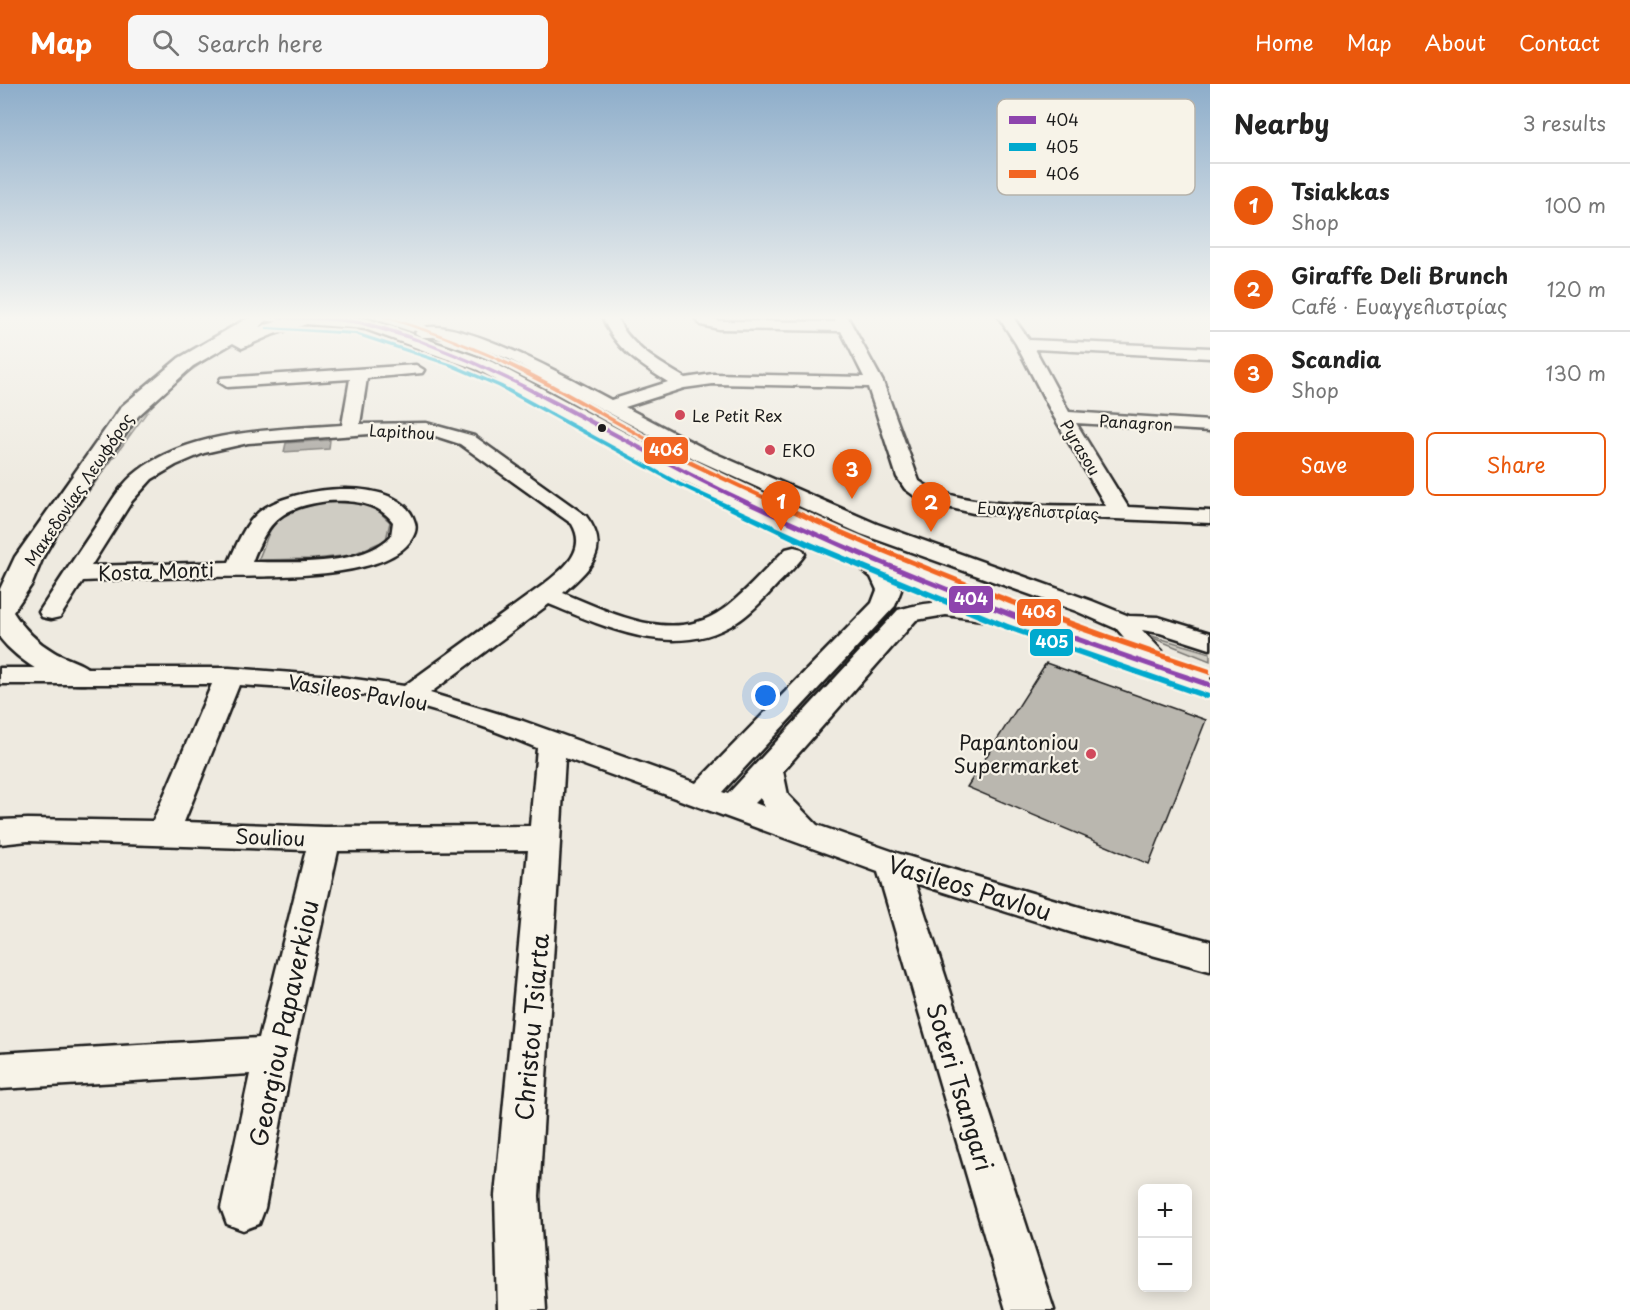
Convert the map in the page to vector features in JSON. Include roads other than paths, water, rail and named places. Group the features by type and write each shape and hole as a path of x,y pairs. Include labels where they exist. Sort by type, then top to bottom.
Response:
{"main road":[{"name":"Μακεδονίας Λεωφόρος","path":"0,612 18,584 29,557 45,531 130,411 172,373"},
{"name":"Μακεδονίας Λεωφόρος","path":"140,430 172,391 195,373"},
{"path":"498,373 682,472 849,549 1015,618 1210,685"},
{"path":"521,373 692,465 798,513 955,579 1089,631 1210,670"},
{"name":"Μακεδονίας Λεωφόρος","path":"18,584 46,558 121,458"},
{"path":"0,612 16,637 36,657 79,676"}],"street":[{"path":"226,382 370,373"},
{"path":"548,373 700,454 869,529 1084,606 1126,624 1153,624 1210,641"},
{"path":"666,373 682,383"},
{"name":"Ευαγγελιστρίας","path":"870,373 907,477 912,485 937,499 973,507 1210,517"},
{"name":"Pyrasou","path":"1040,373 1122,515"},
{"path":"350,429 359,374"},
{"path":"610,406 682,383 744,379 875,382"},
{"name":"Panagron","path":"1063,417 1210,426"},
{"name":"Lapithou","path":"51,612 124,498 146,475 169,461 198,449 248,437 350,429 426,428 467,440 571,513 585,528 589,544 578,567 546,594 409,695"},
{"name":"Kosta Monti","path":"74,574 301,568 356,562 379,555 397,545 405,530 405,524 402,516 391,508 362,496 335,494 304,500 271,514 258,526 238,569"},
{"path":"700,796 883,606 888,598 887,583 879,569 849,549"},
{"path":"546,594 627,626 655,633 682,633 711,626 730,616 794,554"},
{"path":"734,807 907,615 927,609 956,608 1015,618"},
{"path":"1126,624 1133,635 1149,651"},
{"name":"Vasileos Pavlou","path":"0,676 229,676 333,684 409,695 513,727 892,864 1083,922 1210,956"},
{"path":"164,833 229,676"},
{"name":"Christou Tsiarta","path":"522,1310 517,1196 552,743"},
{"path":"768,768 767,781 776,802 787,815 811,834"},
{"name":"Souliou","path":"0,832 28,830 325,839 546,838"},
{"name":"Georgiou Papaverkiou","path":"243,1208 274,1055 325,839"},
{"name":"Soteri Tsangari","path":"892,864 1030,1310"},
{"path":"0,1071 274,1055"}],"place":[{"name":"Le Petit Rex","path":"680,415"},
{"name":"EKO","path":"770,450"},
{"name":"Scandia","path":"852,499"},
{"name":"Tsiakkas","path":"781,531"},
{"name":"Giraffe Deli Brunch","path":"931,532"},
{"name":"Papantoniou Supermarket","path":"1091,754"}]}
